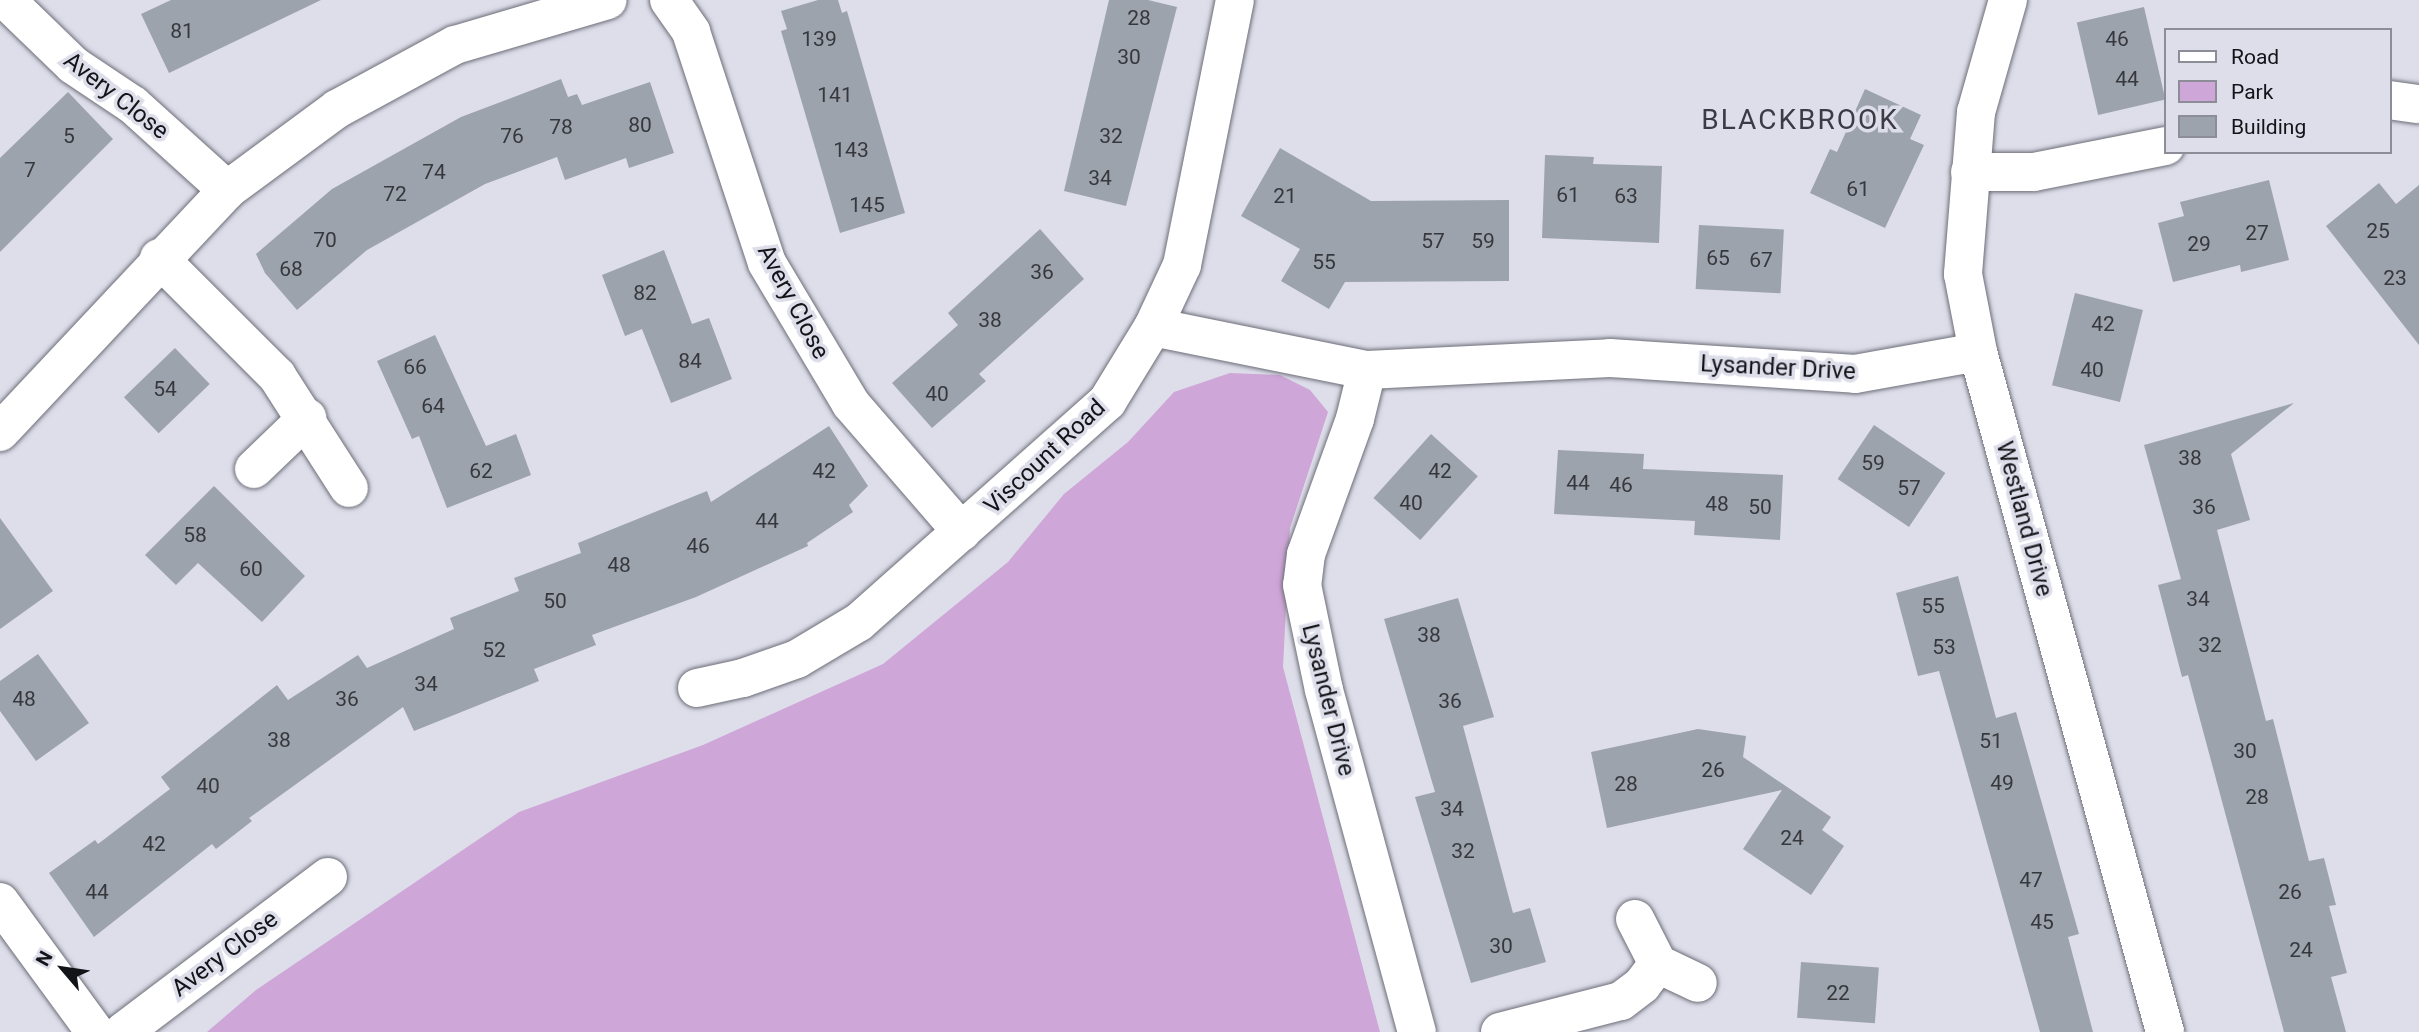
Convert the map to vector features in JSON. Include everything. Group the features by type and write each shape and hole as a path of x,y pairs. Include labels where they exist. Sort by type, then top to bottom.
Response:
{"street":[{"name":"Avery Close","path":"6,0 73,65 133,105 227,190"},
{"path":"0,432 159,258 227,190 337,109 455,45 608,0"},
{"name":"Avery Close","path":"669,0 691,32 766,263 851,404 962,532"},
{"name":"Viscount Road","path":"697,688 743,678 797,659 859,622 1107,402 1153,327 1182,265 1235,0"},
{"name":"Westland Drive","path":"2008,0 1976,112 1962,274 1978,352 2165,1032"},
{"path":"2391,100 2419,104"},
{"path":"1970,172 2034,173 2164,146"},
{"path":"159,258 277,376 307,418 349,488"},
{"name":"Lysander Drive","path":"1153,327 1367,370 1610,358 1855,374 1978,352"},
{"name":"Lysander Drive","path":"1367,370 1355,419 1306,554 1302,585 1324,690 1417,1032"},
{"path":"254,469 307,418"},
{"name":"Avery Close","path":"123,1032 328,877"},
{"path":"0,902 94,1032"},
{"path":"1635,919 1658,964 1698,982"},
{"path":"1500,1032 1621,1001 1642,985 1658,964"}],"green space":[{"path":"1230,373 1280,375 1310,390 1328,412 1290,528 1283,667 1380,1032 207,1032 256,990 519,812 703,745 883,664 1008,562 1064,494 1128,442 1174,392"}],"building":[{"path":"171,0 321,0 169,73 141,14"},
{"path":"818,0 838,0 842,13 847,11 905,213 840,233 781,31 787,29 781,11"},
{"path":"1109,0 1148,0 1177,7 1126,206 1064,191"},
{"path":"2144,7 2164,100 2098,115 2077,23"},
{"path":"561,79 568,97 577,94 582,105 650,82 674,153 629,168 626,158 565,180 557,157 485,184 367,250 297,310 265,273 256,254 332,189 461,117"},
{"path":"1865,89 1921,115 1910,139 1924,145 1885,228 1810,193 1830,149 1837,152"},
{"path":"68,92 113,139 0,252 0,158"},
{"path":"1280,148 1371,201 1509,200 1509,281 1345,282 1329,309 1281,281 1300,249 1241,216"},
{"path":"1545,155 1594,157 1593,164 1662,166 1659,243 1542,238"},
{"path":"2269,180 2289,260 2241,272 2240,265 2173,282 2158,223 2184,216 2180,202"},
{"path":"2379,183 2396,204 2419,185 2419,345 2326,226"},
{"path":"1699,225 1784,229 1781,293 1696,289"},
{"path":"1040,229 1084,279 979,374 986,381 932,428 892,383 958,325 948,313"},
{"path":"664,250 692,324 709,318 732,379 671,403 642,329 625,336 602,275"},
{"path":"2075,293 2143,310 2120,402 2052,385"},
{"path":"435,335 486,446 516,434 531,475 447,508 419,436 412,439 377,361"},
{"path":"175,348 210,384 159,433 124,397"},
{"path":"2294,403 2231,454 2250,520 2217,530 2266,721 2273,719 2309,861 2324,858 2336,905 2329,906 2347,973 2331,977 2346,1032 2284,1032 2188,675 2182,677 2158,585 2181,579 2144,445"},
{"path":"1874,425 1945,473 1909,527 1838,479"},
{"path":"829,426 868,486 849,505 853,512 807,543 808,546 696,597 592,635 596,645 534,669 539,681 414,731 403,707 249,818 252,821 216,849 212,844 94,937 49,873 95,840 98,844 170,789 161,777 277,685 288,700 358,655 367,668 454,629 450,618 519,591 514,578 581,553 578,543 707,491 711,502"},
{"path":"1431,434 1478,476 1420,540 1373,498"},
{"path":"1558,450 1644,454 1643,469 1783,475 1780,540 1694,535 1695,521 1554,514"},
{"path":"214,486 305,576 262,622 198,563 176,585 145,555"},
{"path":"0,518 53,591 0,629"},
{"path":"1958,576 1996,718 2016,712 2079,934 2068,937 2093,1032 2040,1032 1939,671 1918,676 1896,593"},
{"path":"1458,598 1494,717 1463,726 1513,913 1530,908 1546,962 1471,983 1415,797 1435,792 1384,619"},
{"path":"38,654 89,723 36,761 0,711 0,681"},
{"path":"1698,729 1746,736 1743,757 1831,817 1822,830 1844,846 1811,895 1743,849 1782,790 1607,828 1591,752"},
{"path":"1801,962 1879,967 1875,1023 1797,1018"}],"district":[{"name":"BLACKBROOK","path":"1800,120"}]}
